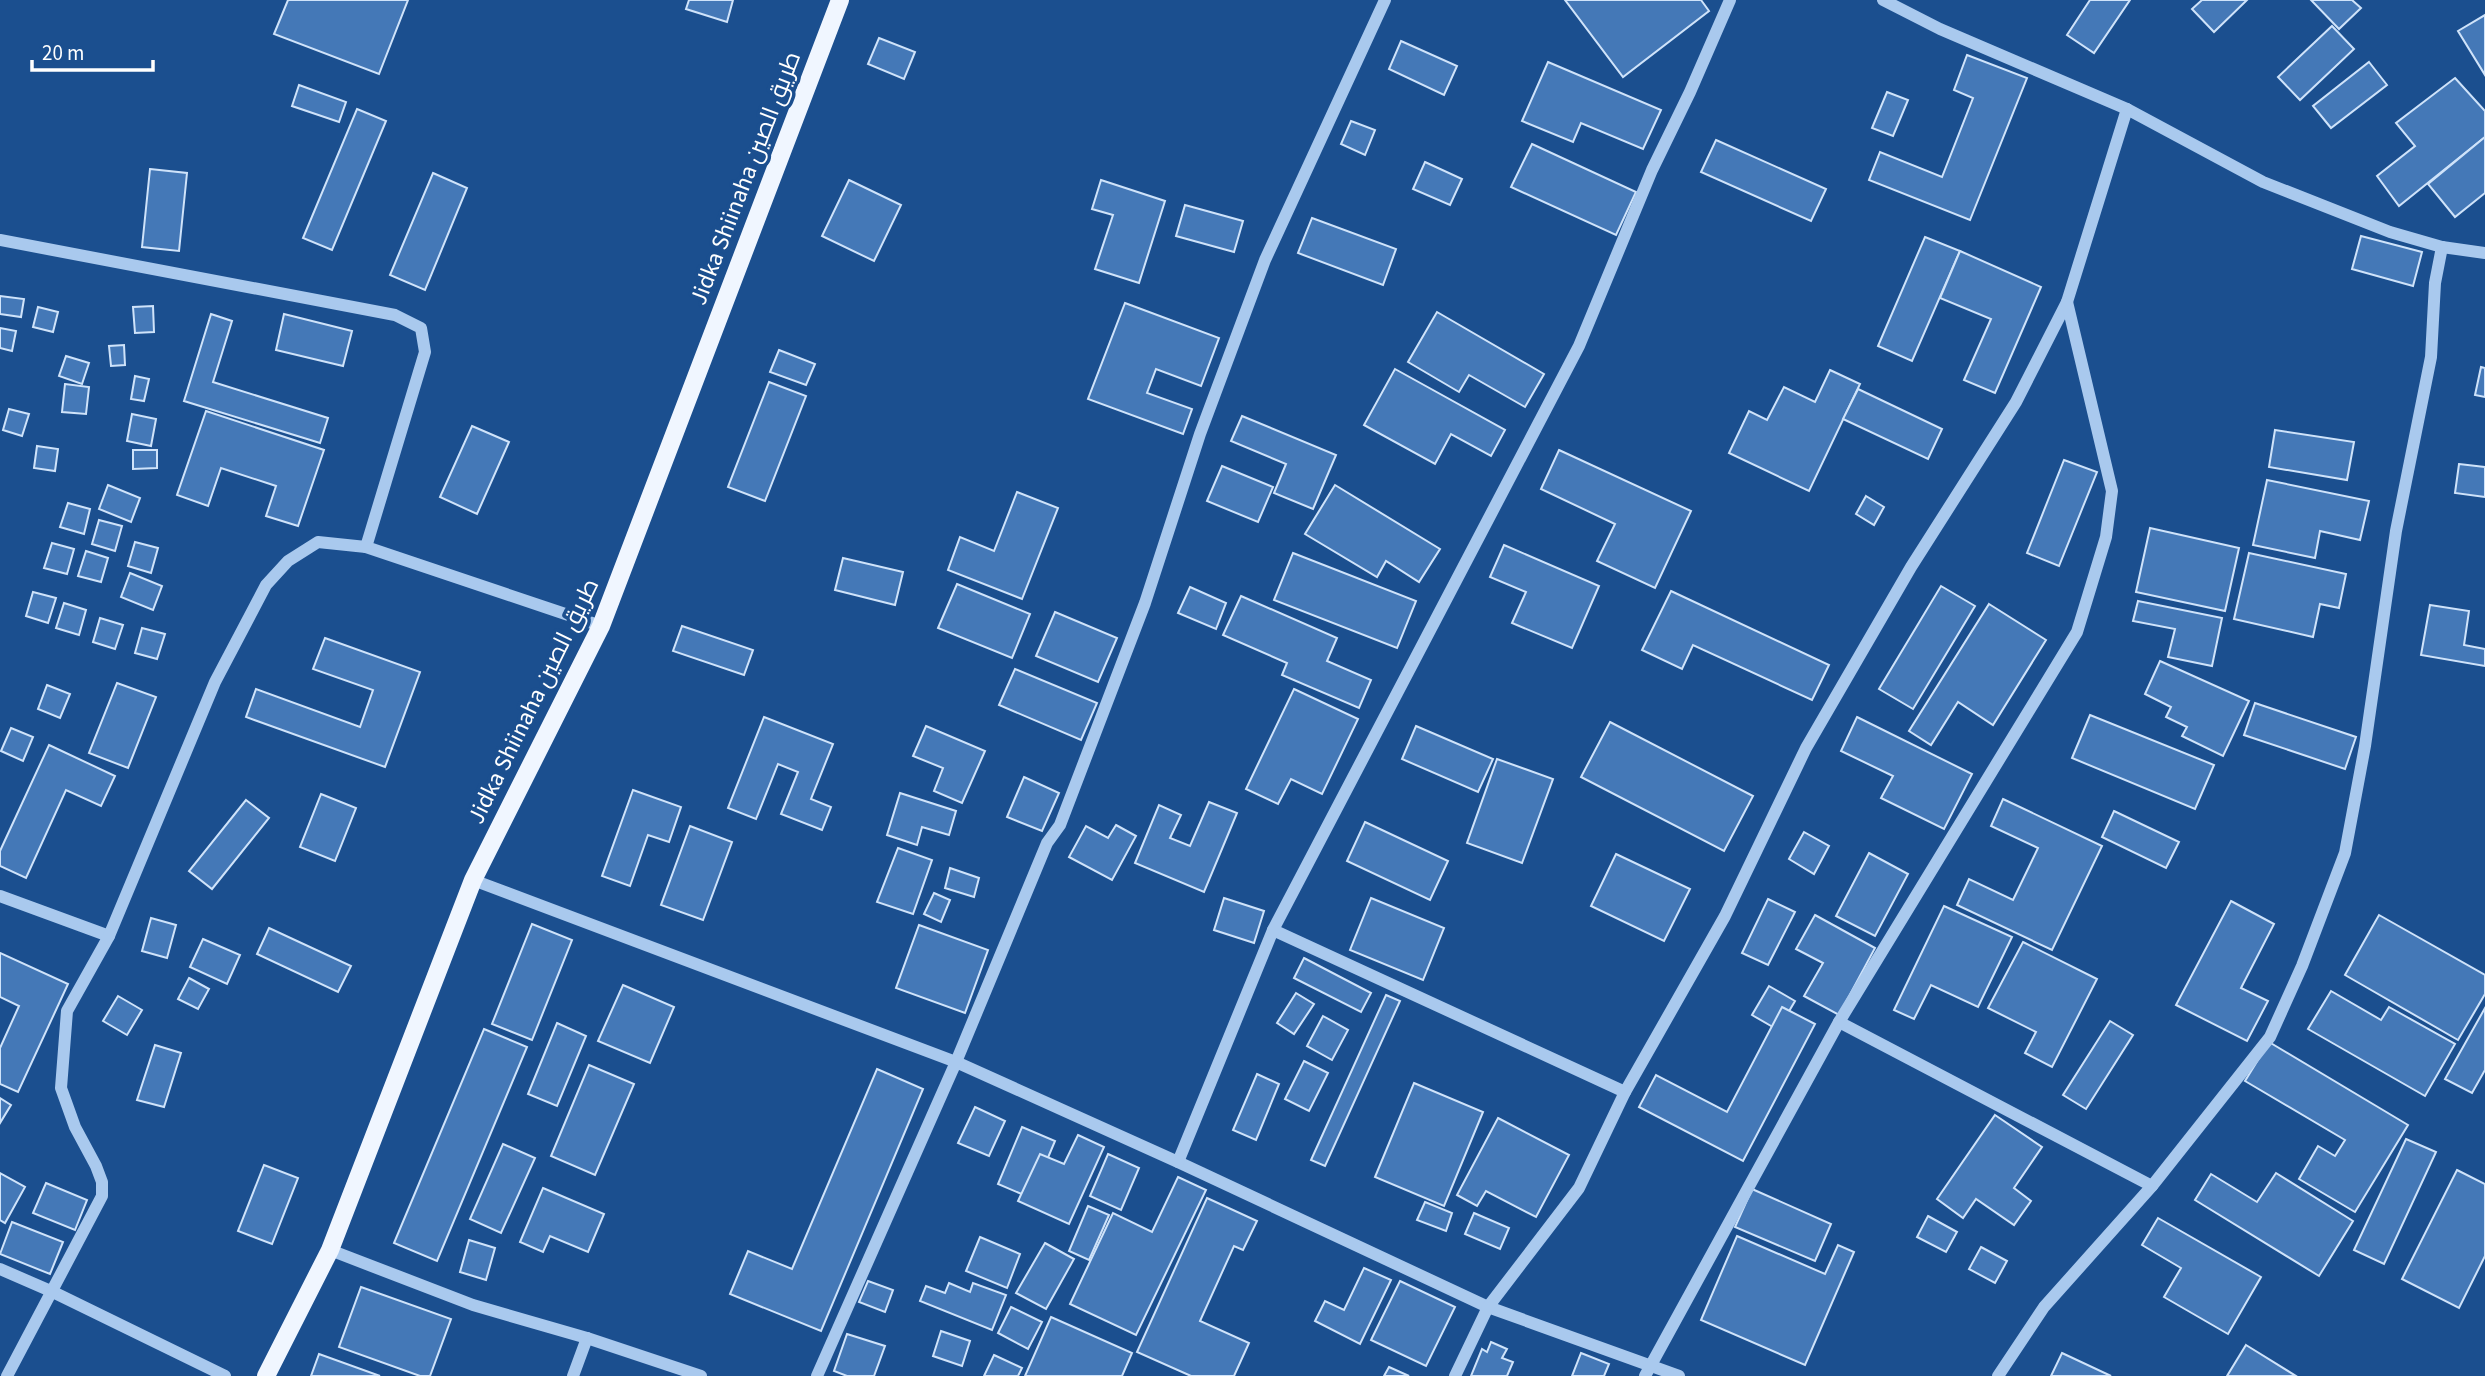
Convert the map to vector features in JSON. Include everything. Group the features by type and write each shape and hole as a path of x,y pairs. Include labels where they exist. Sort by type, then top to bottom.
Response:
{"main road":[{"name":"Jidka Shiinaha طريق الصين","path":"266,1376 330,1250 473,880 601,626 840,0"}],"street":[{"path":"817,1376 956,1062 1047,844 1060,825 1145,603 1200,435 1265,260 1385,0"},
{"path":"1178,1162 1273,930 1578,346 1652,170 1730,0"},
{"path":"1883,0 1940,29 2127,109 2263,182 2390,232 2442,247 2485,253"},
{"path":"1455,1376 1488,1307 1579,1188 1625,1092 1725,916 1806,748 1911,567 2016,402 2067,302 2127,109"},
{"path":"0,240 395,315 421,328 425,352 366,547"},
{"path":"1998,1376 2044,1307 2152,1186 2270,1037 2302,966 2345,853 2365,746 2396,531 2431,358 2435,284 2442,247"},
{"path":"1647,1370 1839,1022 2077,632 2105,537 2112,491 2067,302"},
{"path":"7,1376 102,1196 102,1182 96,1166 75,1127 61,1088 67,1011 109,936 215,682 266,585 288,561 318,542 366,547 601,626"},
{"path":"473,880 956,1062 1488,1307 1647,1370 1679,1376"},
{"path":"0,896 109,936"},
{"path":"1273,930 1625,1092"},
{"path":"1839,1022 2152,1186"},
{"path":"330,1250 473,1305 587,1338 701,1376"},
{"path":"0,1269 225,1376"},
{"path":"573,1376 587,1338"}],"building":[{"path":"288,0 408,0 379,74 274,34"},
{"path":"689,0 733,0 727,22 686,9"},
{"path":"1565,0 1701,0 1709,11 1623,77"},
{"path":"2090,0 2130,0 2094,53 2067,35"},
{"path":"2202,0 2247,0 2214,32 2192,9"},
{"path":"2311,0 2352,0 2361,8 2339,29"},
{"path":"2485,15 2485,75 2458,31"},
{"path":"2332,26 2354,49 2300,100 2278,77"},
{"path":"879,38 915,52 904,79 868,64"},
{"path":"1401,41 1457,66 1444,95 1389,69"},
{"path":"1967,55 2027,78 1970,220 1869,180 1880,152 1942,177 1973,98 1954,90"},
{"path":"1548,62 1661,110 1643,149 1581,123 1573,142 1522,121"},
{"path":"2369,62 2387,85 2331,128 2313,106"},
{"path":"2455,78 2485,111 2485,137 2399,206 2377,176 2415,146 2396,123"},
{"path":"299,85 346,102 339,122 292,106"},
{"path":"1887,92 1908,100 1893,136 1872,128"},
{"path":"357,109 386,121 332,250 303,238"},
{"path":"1351,121 1375,130 1365,155 1341,144"},
{"path":"2485,137 2485,193 2455,217 2428,184"},
{"path":"1716,140 1826,189 1811,221 1701,172"},
{"path":"1532,144 1636,192 1616,235 1511,187"},
{"path":"1425,162 1462,179 1450,205 1413,189"},
{"path":"150,169 187,173 179,251 142,247"},
{"path":"433,173 467,188 425,290 390,275"},
{"path":"849,180 901,205 874,261 822,236"},
{"path":"1101,180 1165,201 1139,283 1095,269 1113,215 1092,209"},
{"path":"1185,205 1243,221 1234,252 1176,236"},
{"path":"1312,218 1396,249 1383,285 1298,253"},
{"path":"2361,236 2422,252 2413,286 2352,269"},
{"path":"1925,237 1960,251 1912,361 1878,346"},
{"path":"1960,251 2041,287 1995,393 1964,380 1991,319 1940,298"},
{"path":"0,296 24,299 21,317 0,314"},
{"path":"1125,303 1219,338 1201,386 1156,369 1147,393 1192,409 1183,434 1088,399"},
{"path":"153,306 154,332 135,333 133,307"},
{"path":"38,307 58,312 53,332 33,327"},
{"path":"1437,312 1544,374 1525,407 1469,375 1459,392 1408,362"},
{"path":"211,314 232,321 213,382 328,418 320,443 184,401"},
{"path":"284,314 352,331 343,366 276,350"},
{"path":"0,328 16,331 12,351 0,348"},
{"path":"124,345 125,365 111,366 109,346"},
{"path":"779,350 815,364 806,385 770,372"},
{"path":"66,356 89,363 82,384 59,376"},
{"path":"2481,367 2485,368 2485,397 2475,395"},
{"path":"1395,369 1505,430 1491,456 1451,434 1435,464 1364,425"},
{"path":"1830,370 1860,384 1809,491 1729,453 1749,411 1767,420 1784,387 1815,402"},
{"path":"135,376 149,379 144,401 131,399"},
{"path":"769,382 806,396 765,501 728,487"},
{"path":"65,384 89,387 86,414 62,412"},
{"path":"1858,389 1942,429 1928,459 1843,419"},
{"path":"9,409 29,414 22,436 3,430"},
{"path":"206,411 324,450 298,526 266,516 276,486 221,468 208,506 177,495"},
{"path":"132,414 156,419 151,446 127,441"},
{"path":"1242,416 1336,455 1313,509 1274,493 1286,464 1231,441"},
{"path":"472,426 509,442 477,514 440,497"},
{"path":"2275,430 2354,442 2347,480 2269,467"},
{"path":"37,446 58,449 55,471 34,468"},
{"path":"133,450 157,450 157,468 133,469"},
{"path":"1559,450 1691,511 1655,588 1597,561 1615,524 1541,489"},
{"path":"2064,460 2097,472 2059,566 2027,553"},
{"path":"2459,464 2485,467 2485,497 2455,493"},
{"path":"1222,466 1273,487 1258,522 1207,501"},
{"path":"2267,480 2369,501 2360,540 2320,531 2315,558 2253,545"},
{"path":"108,485 140,498 131,522 99,509"},
{"path":"1335,485 1440,549 1419,582 1386,561 1377,577 1305,534"},
{"path":"1017,492 1058,508 1022,599 948,570 960,537 994,551"},
{"path":"1866,496 1884,507 1874,525 1856,514"},
{"path":"68,503 90,509 84,534 60,527"},
{"path":"99,520 122,526 115,551 92,544"},
{"path":"2150,528 2239,548 2225,611 2136,592"},
{"path":"135,542 158,548 151,573 128,566"},
{"path":"52,543 74,549 67,574 44,568"},
{"path":"1504,545 1599,586 1572,648 1512,623 1526,592 1490,577"},
{"path":"86,551 108,558 101,582 78,576"},
{"path":"1293,553 1416,601 1397,648 1274,600"},
{"path":"2249,553 2346,574 2339,608 2320,604 2313,637 2234,619"},
{"path":"843,558 903,572 895,605 835,590"},
{"path":"130,573 162,586 153,610 121,597"},
{"path":"957,584 1030,614 1012,658 938,628"},
{"path":"1941,586 1975,606 1913,709 1879,689"},
{"path":"1190,587 1226,603 1216,629 1178,613"},
{"path":"1671,591 1829,665 1812,700 1693,645 1682,669 1642,650"},
{"path":"33,592 56,598 48,623 26,616"},
{"path":"1241,596 1337,638 1327,661 1371,680 1359,708 1282,675 1287,663 1223,635"},
{"path":"2138,601 2222,618 2212,666 2168,657 2175,629 2133,621"},
{"path":"64,603 86,610 79,635 56,628"},
{"path":"1989,604 2046,640 1993,725 1958,702 1931,745 1909,731"},
{"path":"2430,605 2469,611 2464,645 2485,649 2485,666 2421,655"},
{"path":"1055,612 1117,638 1098,682 1036,656"},
{"path":"100,618 123,625 115,649 93,642"},
{"path":"682,626 753,650 744,675 673,651"},
{"path":"142,628 165,634 157,659 135,653"},
{"path":"325,638 420,672 385,767 246,717 256,689 360,727 373,690 313,669"},
{"path":"2160,661 2249,701 2223,756 2182,736 2187,727 2166,717 2171,707 2145,694"},
{"path":"1015,669 1097,703 1081,740 999,705"},
{"path":"117,683 156,697 128,768 89,753"},
{"path":"47,685 70,694 60,718 38,709"},
{"path":"1294,689 1358,719 1322,794 1291,779 1278,804 1246,789"},
{"path":"2255,703 2356,737 2345,769 2244,735"},
{"path":"2090,715 2214,765 2195,809 2072,758"},
{"path":"764,717 833,744 811,799 831,807 822,830 781,814 798,772 778,764 756,819 728,808"},
{"path":"1857,717 1972,774 1944,829 1881,798 1893,776 1841,751"},
{"path":"1610,722 1753,796 1724,851 1581,777"},
{"path":"926,726 985,751 962,803 934,791 943,768 913,756"},
{"path":"1416,726 1493,759 1478,792 1402,759"},
{"path":"11,728 33,737 23,761 1,751"},
{"path":"49,745 115,776 101,806 66,790 26,878 0,866 0,851"},
{"path":"1497,759 1553,779 1522,863 1467,843"},
{"path":"1024,777 1059,793 1042,831 1007,817"},
{"path":"633,790 681,807 669,842 648,835 630,886 602,876"},
{"path":"900,793 956,811 949,835 922,827 917,845 887,835"},
{"path":"321,794 356,808 335,861 300,847"},
{"path":"2003,799 2102,846 2052,950 1957,905 1969,879 2013,900 2038,848 1991,826"},
{"path":"246,800 269,818 212,889 189,871"},
{"path":"1209,802 1237,813 1204,892 1135,863 1159,805 1181,815 1170,838 1190,846"},
{"path":"2114,811 2179,842 2166,868 2102,837"},
{"path":"1365,822 1448,861 1430,900 1347,861"},
{"path":"1116,825 1136,836 1112,880 1069,857 1086,826 1108,838"},
{"path":"690,826 732,842 703,920 661,905"},
{"path":"1804,832 1829,846 1814,874 1789,859"},
{"path":"898,848 932,860 913,914 877,902"},
{"path":"1869,853 1908,874 1875,936 1836,916"},
{"path":"1616,854 1690,889 1664,941 1591,906"},
{"path":"950,868 979,878 974,897 945,888"},
{"path":"934,893 950,900 941,922 924,914"},
{"path":"1224,898 1264,911 1254,943 1214,930"},
{"path":"1371,898 1444,928 1423,980 1350,950"},
{"path":"1768,899 1795,912 1768,965 1742,953"},
{"path":"2231,901 2274,924 2241,988 2268,1001 2247,1041 2176,1005"},
{"path":"1944,906 2012,937 1978,1007 1931,985 1914,1019 1894,1010"},
{"path":"1815,915 1875,948 1839,1015 1804,996 1823,963 1796,949"},
{"path":"2379,915 2485,975 2485,994 2458,1040 2345,975"},
{"path":"151,918 176,925 167,958 142,951"},
{"path":"532,924 572,940 532,1040 492,1024"},
{"path":"919,925 988,950 965,1013 896,988"},
{"path":"269,928 351,966 338,992 257,954"},
{"path":"203,939 240,955 227,984 190,967"},
{"path":"2023,942 2097,979 2052,1067 2025,1053 2036,1032 1988,1008"},
{"path":"0,953 68,984 18,1092 0,1084 0,1048 19,1006 0,997"},
{"path":"1304,958 1371,993 1361,1012 1294,978"},
{"path":"189,978 209,989 198,1009 178,999"},
{"path":"623,985 674,1007 650,1063 598,1041"},
{"path":"1769,986 1795,1001 1778,1030 1752,1015"},
{"path":"2331,991 2381,1020 2389,1007 2455,1044 2425,1096 2308,1029"},
{"path":"1296,993 1314,1004 1294,1034 1277,1023"},
{"path":"1386,995 1400,1001 1325,1166 1311,1160"},
{"path":"118,996 142,1010 127,1035 103,1021"},
{"path":"1782,1007 1815,1024 1743,1161 1639,1107 1656,1075 1727,1112"},
{"path":"2485,1008 2485,1070 2472,1093 2445,1079"},
{"path":"1323,1016 1348,1030 1332,1060 1307,1046"},
{"path":"2110,1021 2133,1035 2086,1109 2063,1095"},
{"path":"557,1023 586,1036 557,1106 528,1094"},
{"path":"484,1029 527,1047 437,1261 394,1243"},
{"path":"2269,1042 2408,1125 2355,1212 2299,1179 2318,1146 2335,1156 2345,1140 2245,1081"},
{"path":"155,1045 181,1053 164,1107 137,1100"},
{"path":"1304,1061 1328,1073 1309,1111 1285,1099"},
{"path":"589,1065 634,1084 595,1175 551,1156"},
{"path":"877,1069 923,1089 821,1331 730,1294 748,1251 792,1269"},
{"path":"1257,1074 1279,1084 1256,1140 1233,1130"},
{"path":"1414,1083 1483,1112 1444,1206 1375,1177"},
{"path":"0,1098 11,1105 0,1123"},
{"path":"975,1107 1005,1121 989,1156 958,1143"},
{"path":"1995,1115 2042,1147 2014,1188 2031,1201 2014,1225 1976,1199 1963,1218 1937,1199"},
{"path":"1498,1118 1569,1155 1536,1217 1486,1191 1477,1206 1457,1195"},
{"path":"1022,1127 1055,1141 1031,1198 998,1184"},
{"path":"1078,1135 1104,1147 1069,1224 1018,1201 1040,1154 1064,1164"},
{"path":"2406,1139 2436,1152 2384,1264 2354,1250"},
{"path":"503,1144 535,1158 501,1233 470,1219"},
{"path":"1108,1154 1139,1168 1121,1210 1090,1196"},
{"path":"264,1165 298,1178 272,1244 238,1231"},
{"path":"2457,1170 2485,1184 2485,1256 2459,1308 2402,1279"},
{"path":"0,1173 25,1187 5,1223 0,1220"},
{"path":"2276,1173 2353,1221 2319,1276 2195,1200 2211,1174 2257,1202"},
{"path":"1178,1177 1206,1190 1136,1335 1070,1304 1113,1213 1152,1232"},
{"path":"46,1183 87,1200 75,1230 33,1213"},
{"path":"543,1188 604,1214 588,1252 550,1236 543,1252 520,1242"},
{"path":"1752,1189 1831,1224 1815,1261 1735,1227"},
{"path":"1207,1198 1257,1221 1243,1250 1234,1246 1200,1321 1249,1343 1234,1376 1191,1376 1137,1352"},
{"path":"1425,1202 1452,1213 1446,1231 1417,1220"},
{"path":"1088,1206 1109,1215 1089,1260 1069,1251"},
{"path":"1474,1213 1509,1228 1500,1249 1465,1234"},
{"path":"1928,1216 1957,1232 1946,1252 1917,1237"},
{"path":"2158,1218 2261,1277 2228,1334 2164,1297 2181,1268 2142,1245"},
{"path":"12,1222 63,1242 50,1274 0,1254"},
{"path":"1737,1236 1825,1274 1838,1245 1854,1252 1805,1365 1701,1320"},
{"path":"980,1237 1020,1254 1007,1288 966,1271"},
{"path":"469,1240 495,1248 486,1280 460,1272"},
{"path":"1045,1243 1074,1259 1046,1309 1016,1293"},
{"path":"1981,1247 2007,1261 1995,1283 1969,1269"},
{"path":"1364,1268 1391,1280 1360,1344 1315,1321 1325,1301 1344,1310"},
{"path":"868,1281 893,1290 885,1312 859,1302"},
{"path":"1400,1281 1455,1307 1426,1366 1371,1340"},
{"path":"949,1283 970,1292 973,1283 1006,1295 992,1330 920,1301 926,1286 945,1293"},
{"path":"361,1287 451,1319 430,1376 420,1376 339,1347"},
{"path":"1011,1307 1042,1322 1028,1349 998,1333"},
{"path":"1051,1317 1132,1353 1122,1376 1025,1376"},
{"path":"941,1331 970,1341 962,1366 933,1356"},
{"path":"847,1334 885,1346 874,1376 847,1376 834,1371"},
{"path":"1491,1342 1507,1349 1502,1358 1513,1362 1507,1376 1471,1376 1482,1349 1487,1352"},
{"path":"2246,1345 2296,1376 2227,1376"},
{"path":"1581,1353 1609,1364 1604,1376 1572,1376"},
{"path":"2062,1353 2111,1376 2051,1376"},
{"path":"319,1354 380,1376 311,1376"},
{"path":"994,1355 1022,1368 1018,1376 984,1376"},
{"path":"1389,1367 1409,1376 1384,1376"}]}
